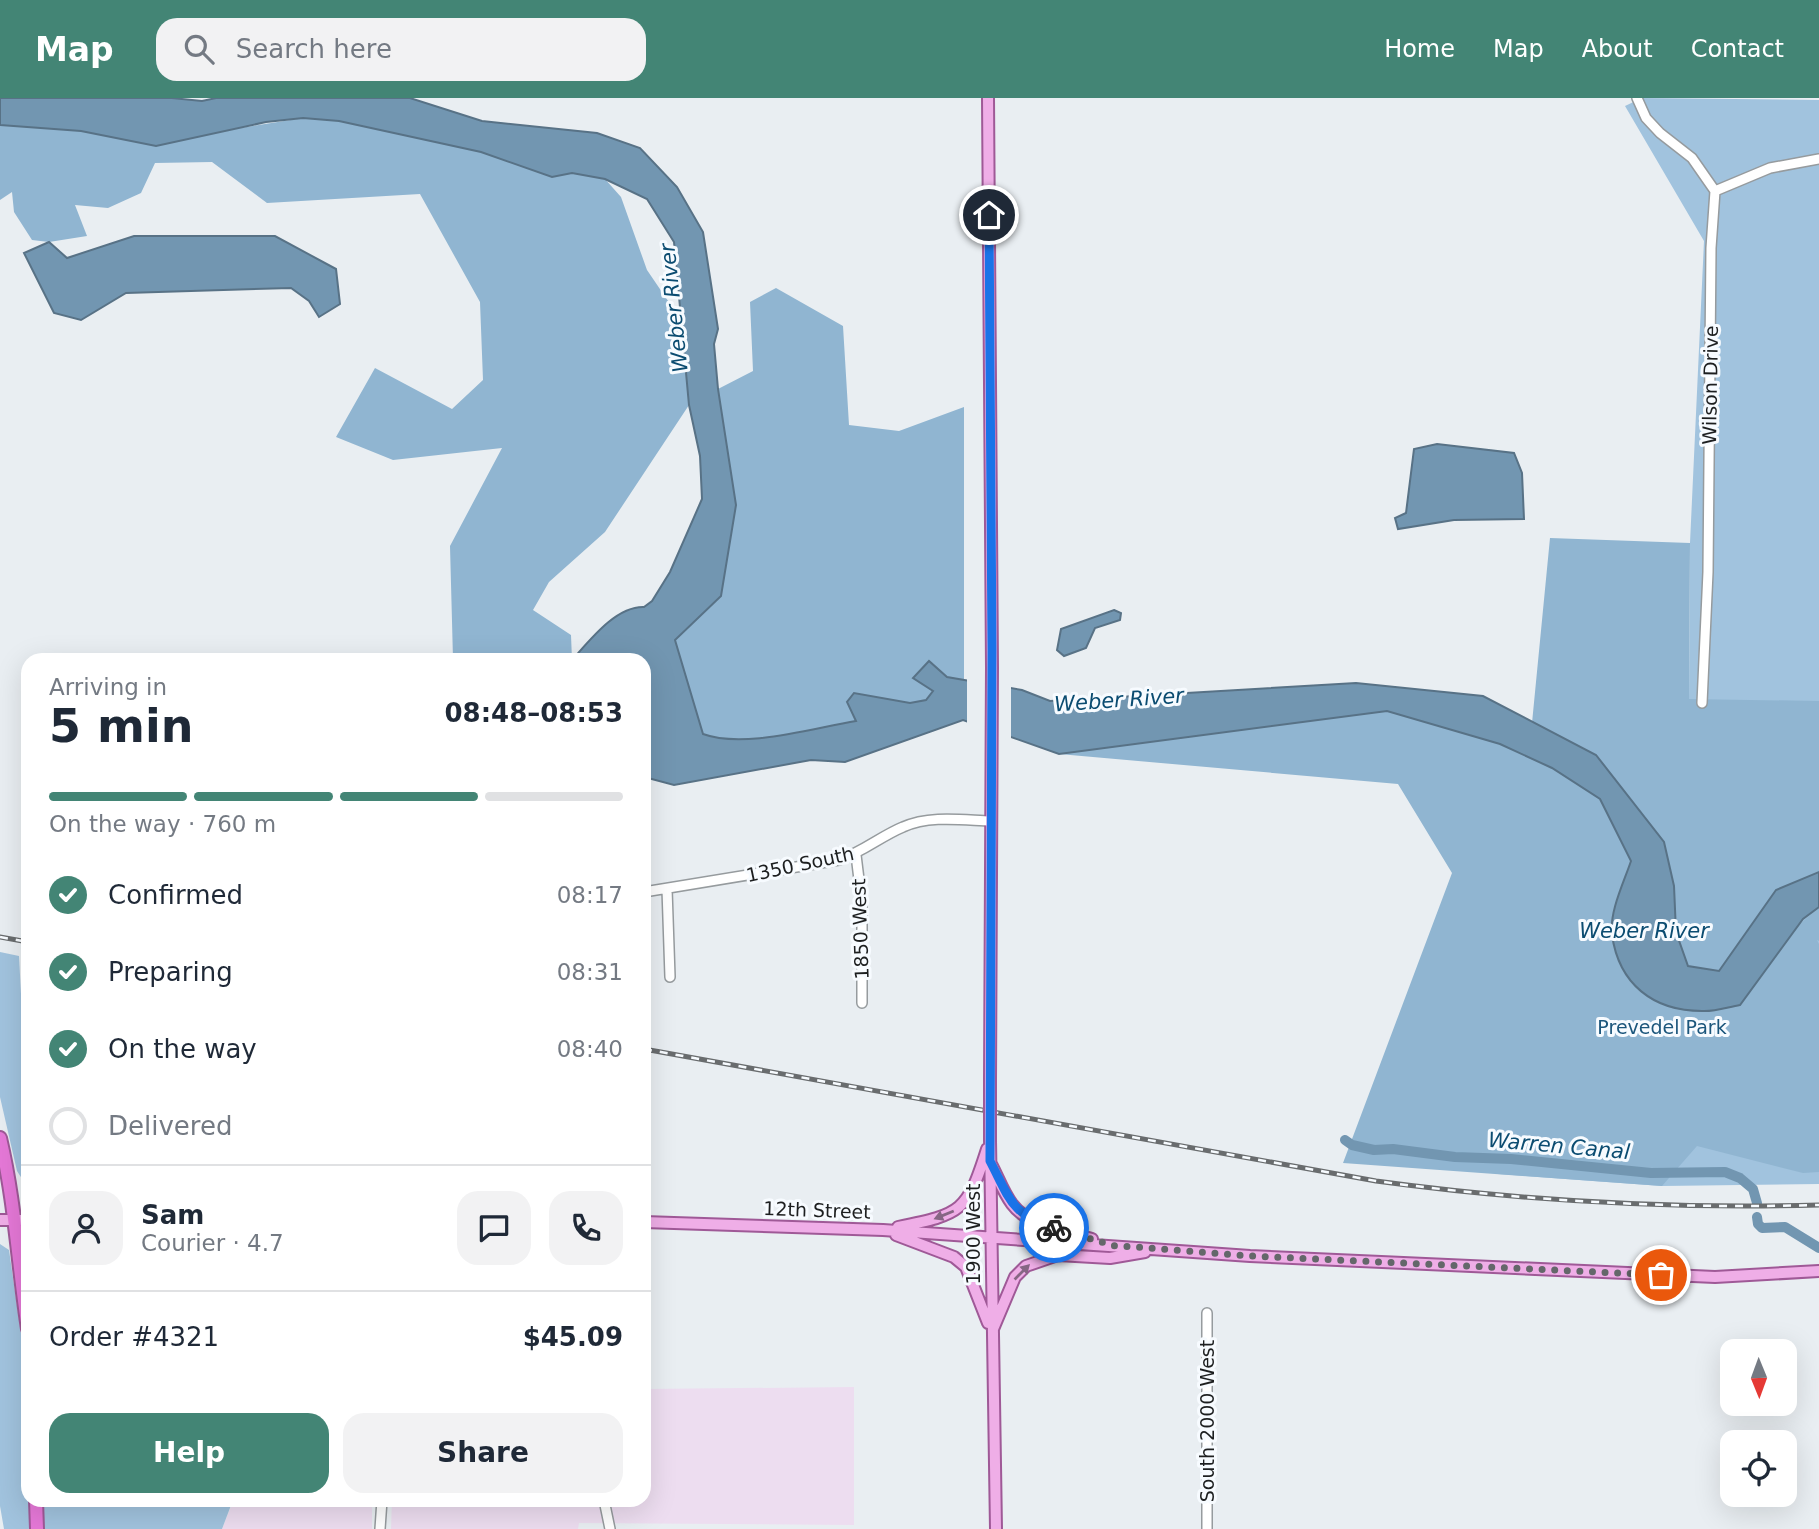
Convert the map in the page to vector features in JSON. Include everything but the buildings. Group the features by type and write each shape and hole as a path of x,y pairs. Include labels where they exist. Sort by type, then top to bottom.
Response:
{"highway":[{"path":"0,1138 11,1189 21,1284"},
{"path":"36,1507 37,1529"}],"main road":[{"name":"1900 West","path":"988,98 992,667 989,1236 996,1529"},
{"path":"883,1230 944,1217 960,1208 974,1188 990,1140"},
{"path":"990,1161 1011,1203 1023,1215 1049,1227 1115,1246 1715,1278 1819,1271"},
{"path":"0,1220 21,1220"},
{"name":"12th Street","path":"651,1222 883,1230 1115,1246"},
{"path":"883,1230 954,1257 966,1267 991,1331"},
{"path":"991,1331 1015,1277 1026,1266 1058,1255 1110,1258 1160,1249"}],"street":[{"path":"1637,98 1646,118 1660,133 1692,158 1715,191 1770,168 1819,159"},
{"name":"Wilson Drive","path":"1702,703 1709,572 1711,248 1715,191"},
{"name":"1350 South","path":"651,891 856,855 903,827 924,820 991,821"},
{"name":"1850 West","path":"856,855 862,904 862,1003"},
{"path":"667,889 670,977"},
{"name":"South 2000 West","path":"1207,1313 1207,1529"},
{"path":"380,1529 382,1507"},
{"path":"605,1507 610,1529"}],"shaded area":[{"path":"854,1387 854,1525 579,1523 578,1529 391,1529 392,1507 651,1507 651,1389"},
{"path":"231,1507 372,1507 372,1529 222,1529"}],"green space":[{"name":"Prevedel Park","path":"1642,98 1819,100 1819,1184 1662,1186 1498,1174 1516,764 1689,698 1690,543 1704,241 1625,106"},
{"path":"303,118 339,121 481,152 552,177 572,173 605,179 621,197 647,270 681,320 689,405 605,532 549,582 533,610 571,635 572,653 453,653 450,546 502,448 393,460 336,437 375,368 452,409 483,380 480,302 420,194 267,203 212,162 155,163 141,193 108,208 75,205 87,236 49,242 32,240 14,212 12,192 0,200 0,125 81,131 156,146 208,133"},
{"path":"776,288 843,326 849,425 899,431 964,407 964,681 947,677 926,700 910,703 854,693 856,721 779,736 720,738 703,734 674,640 721,596 736,505 718,389 753,371 750,302"},
{"path":"1550,538 1690,543 1689,699 1819,701 1819,872 1776,890 1719,971 1688,966 1676,932 1674,886 1664,842 1596,755 1532,723"},
{"path":"1387,711 1500,744 1552,768 1600,799 1631,861 1617,905 1702,1011 1819,907 1819,1172 1803,1173 1697,1146 1662,1186 1343,1163 1452,873 1398,784 1059,754"},
{"path":"0,952 19,956 21,1177 17,1171 0,1097"},
{"path":"0,1244 9,1250 21,1333 21,1507 31,1507 32,1529 4,1529 0,1506"},
{"path":"43,1507 230,1507 222,1529 44,1529"}],"water":[{"name":"Weber River","path":"0,98 172,98 202,101 216,98 410,98 482,121 597,133 640,148 677,187 703,232 718,329 714,344 718,389 736,505 721,596 675,640 703,734 720,738 758,738 856,721 847,702 854,693 910,703 926,700 933,691 913,678 929,661 947,677 1022,690 1050,701 1356,683 1483,696 1596,755 1664,842 1674,886 1676,932 1688,966 1719,971 1776,890 1819,872 1819,907 1803,919 1740,1005 1716,1010 1684,1010 1654,1000 1631,981 1616,952 1612,935 1613,917 1631,861 1600,799 1552,768 1500,744 1387,711 1059,754 963,720 845,762 811,760 674,785 651,779 651,653 578,653 614,618 623,612 644,607 652,601 670,572 702,499 700,456 689,405 674,242 647,199 605,179 572,173 552,177 481,152 339,121 303,118 266,122 156,146 81,131 0,125"},
{"path":"134,236 275,236 336,269 340,304 319,317 309,301 291,288 126,293 81,320 54,313 24,253 49,242 67,258"},
{"path":"1437,444 1514,453 1522,473 1524,519 1454,520 1398,529 1395,518 1406,513 1414,449"},
{"path":"1114,610 1121,613 1120,620 1095,628 1086,648 1064,656 1057,650 1061,629"}],"pier":[{"path":"967,678 1011,685 1011,741 967,725"}],"waterway":[{"name":"Warren Canal","path":"1345,1140 1352,1145 1374,1150 1393,1149 1455,1157 1511,1159 1651,1173 1725,1172 1740,1178 1753,1189 1757,1203"},
{"name":"Warren Canal","path":"1757,1217 1762,1228 1785,1227 1819,1248"}],"railway":[{"path":"0,937 21,941"},
{"path":"651,1050 1376,1181 1487,1194 1597,1202 1708,1206 1819,1205"}],"way so far":[{"path":"1054,1228 1115,1246 1250,1256 1661,1275"}],"route":[{"path":"989,215 992,649 990,1161 1011,1203 1023,1215 1054,1228"}]}
